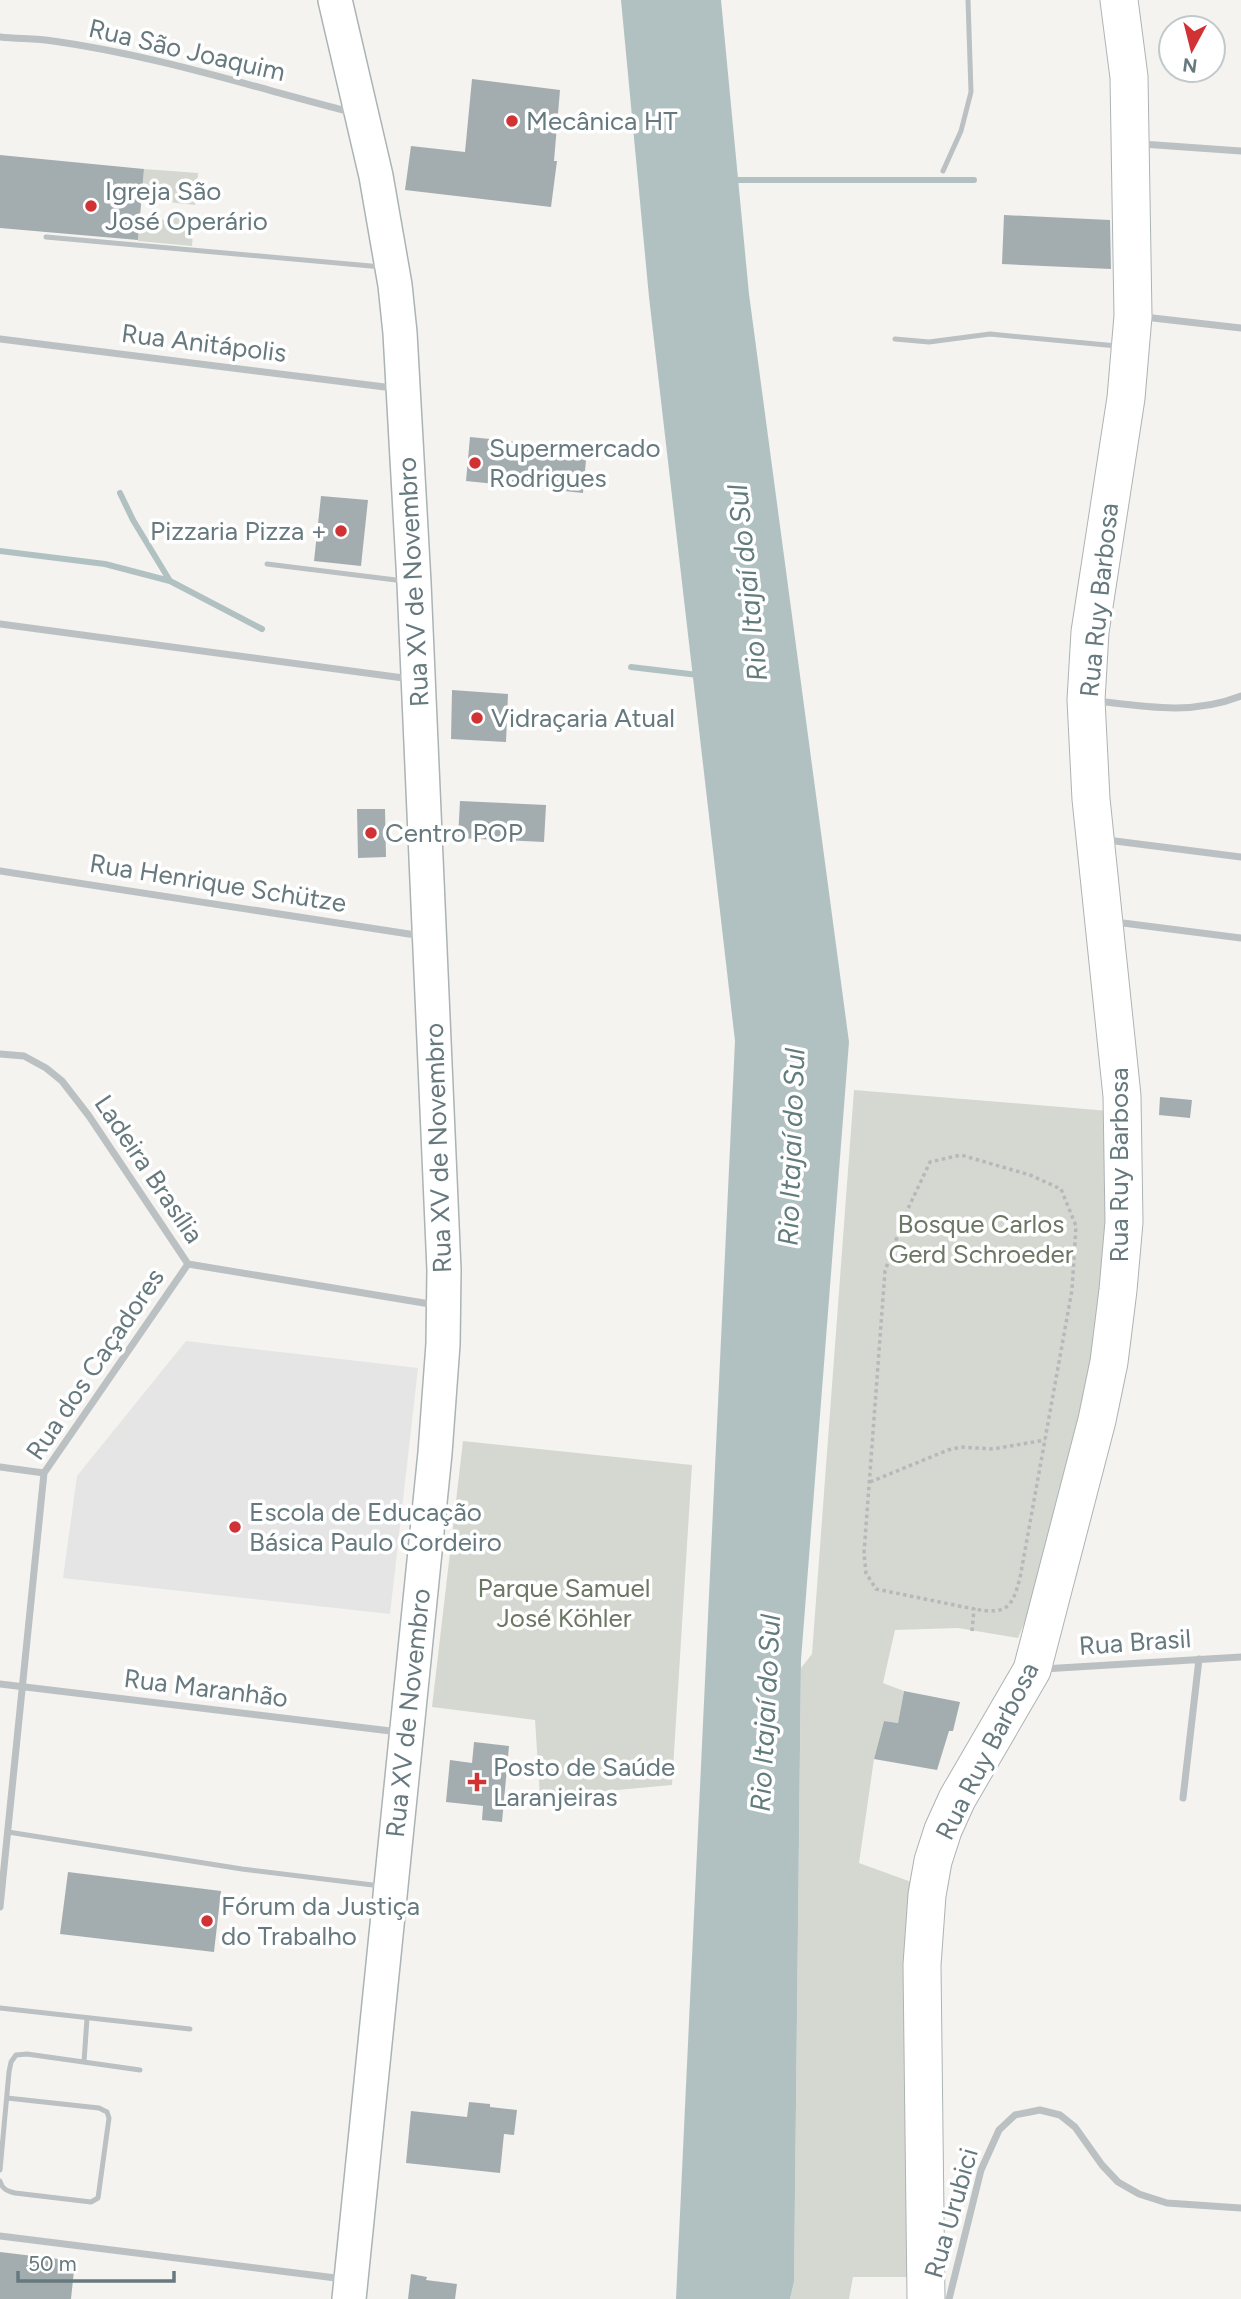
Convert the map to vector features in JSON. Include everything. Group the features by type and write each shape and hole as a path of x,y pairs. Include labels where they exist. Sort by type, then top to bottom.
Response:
{"main road":[{"name":"Rua XV de Novembro","path":"335,0 362,115 392,267 400,333 419,680 443,1228 444,1306 435,1453 350,2290"},
{"name":"Rua Ruy Barbosa","path":"926,2299 922,1965 927,1895 936,1850 957,1800 1032,1670 1097,1420 1109,1362 1124,1222 1122,1096 1087,743 1086,700 1090,632 1126,398 1132,331 1128,65 1119,0"}],"street":[{"name":"Rua São Joaquim","path":"0,37 52,41 158,62 362,115"},
{"path":"1131,143 1241,151"},
{"path":"1132,331 1241,328"},
{"name":"Rua Anitápolis","path":"0,339 404,389"},
{"path":"0,624 419,680"},
{"path":"1086,700 1184,709 1218,705 1241,696"},
{"path":"1096,839 1241,857"},
{"name":"Rua Henrique Schütze","path":"0,871 430,937"},
{"path":"1104,920 1241,939"},
{"name":"Ladeira Brasília","path":"0,1054 24,1056 62,1081 89,1116 188,1264 444,1306"},
{"name":"Rua dos Caçadores","path":"0,1907 44,1473 188,1264"},
{"path":"0,1467 44,1473"},
{"name":"Rua Brasil","path":"1032,1670 1241,1657"},
{"path":"1183,1798 1199,1659"},
{"name":"Rua Maranhão","path":"0,1684 406,1733"},
{"name":"Rua Urubici","path":"949,2299 981,2170 999,2130 1015,2115 1040,2110 1060,2115 1075,2127 1102,2165 1118,2182 1139,2194 1167,2203 1241,2208"},
{"path":"0,2236 350,2290"}],"lane":[{"path":"943,171 961,131 971,92 968,0"},
{"path":"46,237 392,267"},
{"path":"895,339 929,342 990,334 1132,331"},
{"path":"267,564 414,583"},
{"path":"8,1832 242,1869 391,1887"},
{"path":"0,2008 190,2029"},
{"path":"84,2062 87,2018"},
{"path":"0,2170 12,2062 16,2055 27,2054 140,2070"},
{"path":"0,2181 7,2191 15,2193 91,2202 99,2198 109,2119 107,2112 99,2108 7,2098"}],"path":[{"path":"961,1155 1030,1175 1061,1189 1076,1226 1072,1290 1028,1538 1013,1602 1004,1609 988,1611 876,1589 866,1573 864,1553 870,1482 885,1271 905,1215 930,1162 961,1155"},
{"path":"870,1482 948,1450 961,1447 993,1448 1045,1440"},
{"path":"972,1630 974,1609"}],"shaded area":[{"name":"Escola de Educação Básica Paulo Cordeiro","path":"186,1341 418,1368 390,1614 63,1578 77,1476"}],"green space":[{"path":"144,169 198,173 195,205 169,202 169,197 142,194"},
{"path":"167,214 194,216 192,246 138,241 140,218 166,220"},
{"name":"Bosque Carlos Gerd Schroeder","path":"854,1090 1121,1112 1119,1221 1062,1533 1018,1638 958,1628 895,1630 883,1683 904,1691 898,1723 884,1721 874,1759 859,1863 917,1884 908,2277 853,2277 849,2299 790,2299 794,2282 801,1668 812,1654"},
{"name":"Parque Samuel José Köhler","path":"463,1441 692,1465 672,1785 540,1797 535,1720 432,1707"}],"water":[{"name":"Rio Itajaí do Sul","path":"621,0 721,0 749,294 849,1042 801,1660 794,2282 790,2299 676,2299 735,1041 649,297"}],"building":[{"path":"472,79 560,90 554,161 557,161 551,207 405,190 411,146 465,152"},
{"name":"Igreja São José Operário","path":"0,155 144,169 138,240 0,228"},
{"path":"1004,215 1110,220 1111,269 1002,264"},
{"path":"470,437 587,449 583,493 466,481"},
{"name":"Pizzaria Pizza +","path":"321,496 368,500 361,566 314,561"},
{"path":"452,690 508,694 506,742 451,739"},
{"path":"460,801 546,805 544,842 458,838"},
{"name":"Centro POP","path":"357,809 385,809 386,857 358,858"},
{"path":"1160,1097 1192,1100 1190,1118 1159,1115"},
{"path":"904,1691 960,1702 953,1731 949,1731 937,1770 874,1759 884,1721 898,1723"},
{"name":"Posto de Saúde Laranjeiras","path":"474,1742 509,1746 502,1822 482,1820 483,1806 446,1802 450,1760 472,1763"},
{"path":"68,1872 221,1891 214,1952 60,1934"},
{"path":"469,2102 517,2110 514,2135 504,2134 500,2173 406,2163 411,2111 467,2117"},
{"path":"0,2252 75,2261 71,2299 0,2299"},
{"path":"411,2274 427,2277 426,2280 457,2284 455,2299 408,2299"}],"waterway":[{"path":"731,180 974,180"},
{"path":"120,493 170,581 262,629"},
{"path":"0,551 105,564 170,581"},
{"path":"631,667 698,675"}],"place":[{"name":"Mecânica HT","path":"512,121"},
{"name":"Igreja São José Operário","path":"91,206"},
{"name":"Supermercado Rodrigues","path":"475,463"},
{"name":"Pizzaria Pizza +","path":"341,531"},
{"name":"Vidraçaria Atual","path":"477,718"},
{"name":"Centro POP","path":"371,833"},
{"name":"Escola de Educação Básica Paulo Cordeiro","path":"235,1527"},
{"name":"Posto de Saúde Laranjeiras","path":"477,1782"},
{"name":"Fórum da Justiça do Trabalho","path":"207,1921"}]}
